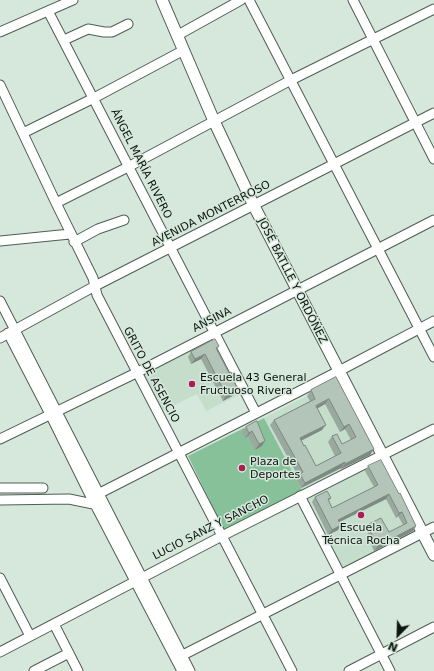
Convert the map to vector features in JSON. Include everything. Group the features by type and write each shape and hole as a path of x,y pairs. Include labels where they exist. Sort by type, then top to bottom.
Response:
{"main road":[{"name":"JOSÉ BATLLE Y ORDÓÑEZ","path":"162,0 214,121 254,206 434,555"}],"street":[{"path":"0,32 73,0"},
{"path":"178,35 241,0"},
{"path":"249,0 434,357"},
{"path":"353,0 434,160"},
{"path":"56,203 128,167 291,80 434,9"},
{"name":"ÁNGEL MARÍA RIVERO","path":"48,11 256,413"},
{"path":"64,40 88,29 112,32 128,24"},
{"path":"23,133 94,98 184,50"},
{"name":"GRITO DE ASENCIO","path":"0,85 72,238 93,278 97,295 136,373 292,671"},
{"name":"AVENIDA MONTERROSO","path":"8,334 95,286 434,113"},
{"path":"0,241 72,238 124,220"},
{"name":"ANSINA","path":"0,439 136,373 379,250 434,220"},
{"path":"0,301 8,334 54,413 179,658 190,671"},
{"path":"0,500 99,500 179,453 434,321"},
{"path":"54,413 89,493 99,500"},
{"name":"LUCIO SANZ Y SANCHO","path":"0,652 222,536 434,429"},
{"path":"0,488 43,488"},
{"path":"69,499 94,492 99,500"},
{"path":"300,496 390,671"},
{"path":"179,658 434,527"},
{"path":"0,578 30,636"},
{"path":"54,624 78,671"},
{"path":"349,671 434,627"},
{"path":"34,671 69,653"},
{"path":"179,658 182,671"}],"shaded area":[{"name":"Escuela 43 General Fructuoso Rivera","path":"212,340 241,394 206,411 197,394 162,411 143,375"},
{"path":"333,382 370,455 302,490 264,418"},
{"name":"Escuela Técnica Rocha","path":"378,462 413,527 413,531 409,533 409,535 346,567 342,566 308,501 309,498"}],"green space":[{"name":"Plaza de Deportes","path":"264,418 302,490 224,530 188,456"}],"building":[{"path":"215,339 219,346 216,348 229,373 231,372 236,381 234,382 238,389 226,395 205,354 195,359 191,352"},
{"path":"336,377 374,449 305,483 300,474 303,472 274,420 315,399 311,390","holes":["329,399 344,427 349,424 356,437 342,444 337,434 332,436 341,453 316,466 300,438 326,425 316,406"]},
{"path":"257,421 265,441 259,444 252,431 249,433 246,427"},
{"path":"381,460 399,494 400,493 416,526 378,546 370,531 372,530 369,524 381,518 389,532 407,523 402,512 399,513 389,494 338,520 341,525 332,530 315,497 327,491 331,498 328,499 332,508 378,485 368,466"}],"place":[{"name":"Escuela 43 General Fructuoso Rivera","path":"192,384"},
{"name":"Plaza de Deportes","path":"242,468"},
{"name":"Escuela Técnica Rocha","path":"361,515"}]}
